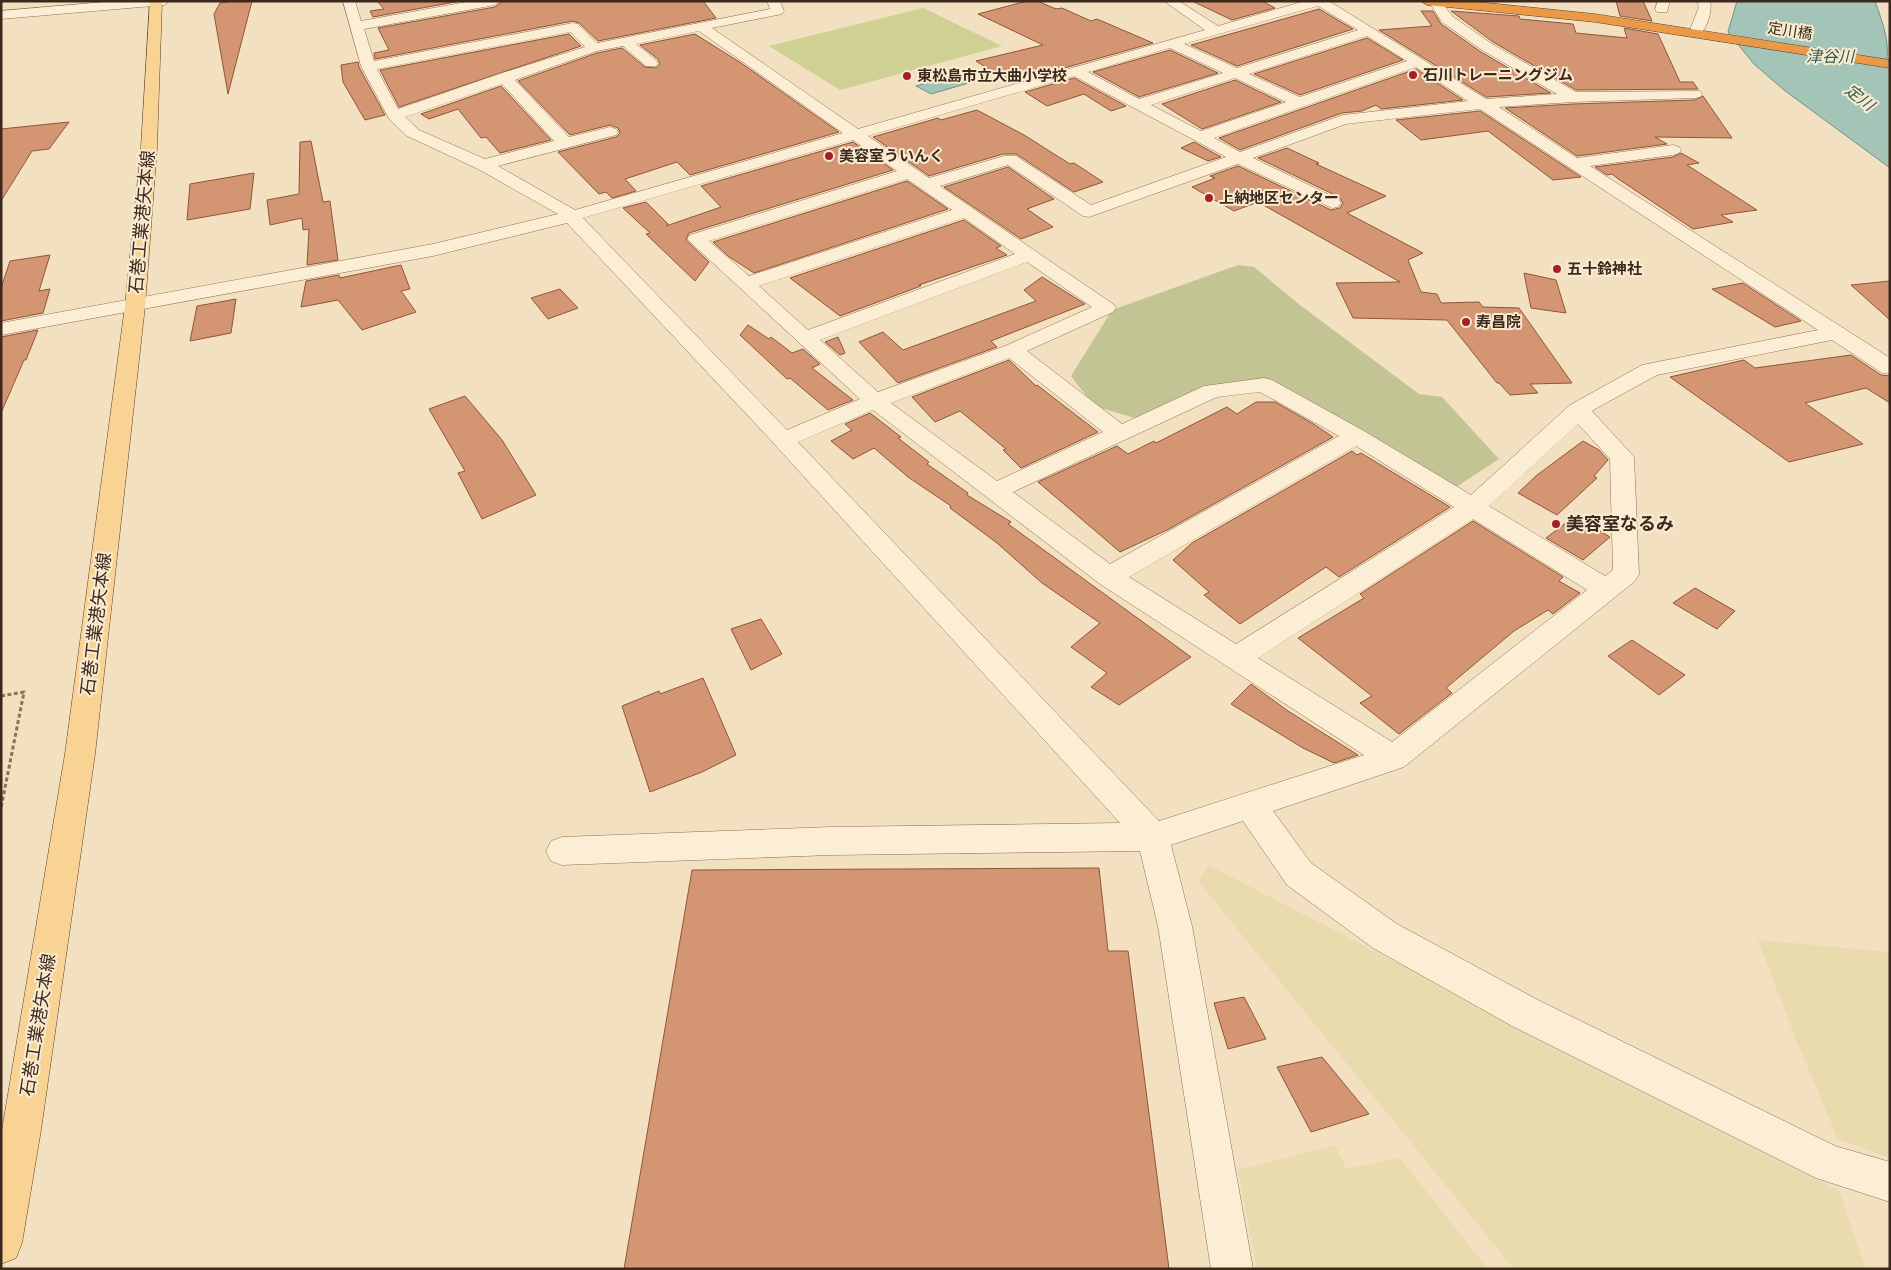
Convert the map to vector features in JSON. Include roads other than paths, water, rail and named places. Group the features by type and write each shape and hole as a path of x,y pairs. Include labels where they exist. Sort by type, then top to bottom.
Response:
{"highway":[{"name":"定川橋","path":"1431,2 1596,18 1696,32 1890,64"}],"main road":[{"name":"石巻工業港矢本線","path":"1,1243 22,1130 80,754 135,306 159,2"}],"street":[{"path":"354,8 387,20 495,1"},
{"path":"394,116 504,77 594,48 625,40 777,12 773,1"},
{"path":"1170,1 1216,31"},
{"path":"1,329 433,250 572,216 1320,1 1484,104 1890,368"},
{"path":"1696,32 1705,8 1703,1"},
{"path":"1,15 159,2"},
{"path":"1431,2 1447,20 1487,47 1573,97"},
{"path":"354,8 368,66 394,116 413,133 484,165 572,216 1153,837 1175,926 1232,1269"},
{"path":"452,8 480,45"},
{"path":"387,20 395,33"},
{"path":"368,66 573,27 594,48"},
{"path":"702,27 854,135 920,178 1106,308 1012,350 875,401 783,440"},
{"path":"1139,104 1370,31"},
{"path":"625,40 651,63"},
{"path":"1172,44 1298,102"},
{"path":"1200,137 1418,62"},
{"path":"1077,72 1238,157 1332,203"},
{"path":"504,77 565,143"},
{"path":"1393,758 1109,577 875,401 696,239 920,178 1010,159 1090,212 1343,120 1484,104 1573,97 1695,94"},
{"path":"484,165 610,132"},
{"path":"1573,163 1672,150"},
{"path":"745,284 967,211"},
{"path":"805,338 1030,255"},
{"path":"1237,657 1474,507 1578,410 1650,370 1834,333"},
{"path":"1012,350 1119,434"},
{"path":"995,491 1212,391 1264,385 1356,436 1606,589"},
{"path":"562,851 831,841 1153,837 1393,758 1626,574 1622,457 1578,410"},
{"path":"1109,577 1356,436"},
{"path":"1250,805 1299,874 1385,936 1525,1013 1830,1164 1890,1182"}],"water":[{"name":"津谷川","path":"1737,1 1875,1 1887,41 1886,64 1890,67 1890,168 1784,90 1754,64 1728,32"},
{"path":"963,72 979,80 931,94 916,86"}],"place":[{"name":"石川トレーニングジム","path":"1413,75"},
{"name":"東松島市立大曲小学校","path":"907,76"},
{"name":"美容室ういんく","path":"829,156"},
{"name":"上納地区センター","path":"1209,198"},
{"name":"五十鈴神社","path":"1557,269"},
{"name":"寿昌院","path":"1466,322"},
{"name":"美容室なるみ","path":"1556,524"}],"water label":[{"name":"定川","path":"1860,97"}]}
